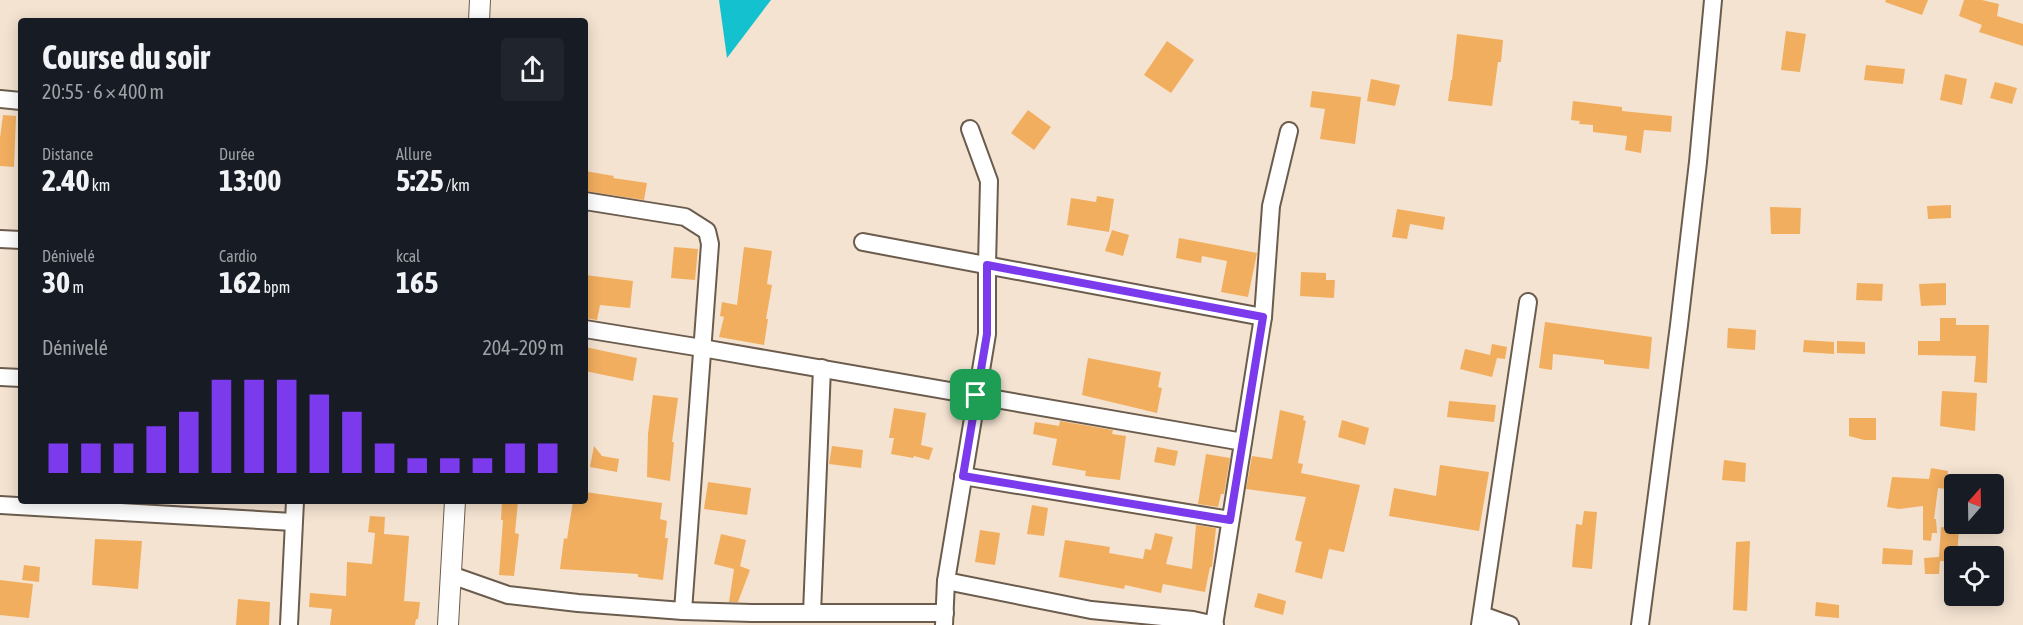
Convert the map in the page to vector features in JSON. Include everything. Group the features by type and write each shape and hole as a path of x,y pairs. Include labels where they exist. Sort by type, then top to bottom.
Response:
{"street":[{"path":"479,18 480,0"},
{"path":"1640,625 1679,325 1698,162 1713,0"},
{"path":"0,99 18,101"},
{"path":"451,575 508,595 683,611 812,613 944,619 946,581 987,334 989,181 970,129"},
{"path":"946,581 1090,618 1193,620 1214,625 1263,317 1271,206 1289,131"},
{"path":"588,201 685,217 706,231 710,244 683,611"},
{"path":"0,239 18,240"},
{"path":"863,242 1263,317"},
{"path":"1510,625 1481,620 1528,302"},
{"path":"588,329 1243,442"},
{"path":"812,613 822,368"},
{"path":"0,377 18,378"},
{"path":"963,476 1230,520"},
{"path":"289,625 295,504"},
{"path":"448,625 455,504"},
{"path":"0,505 293,522"}],"water":[{"path":"719,0 771,0 727,58"}],"building":[{"path":"1886,0 1928,0 1922,15 1885,2"},
{"path":"1964,0 1982,0 1999,4 1997,16 2023,24 2023,46 1979,32 1982,25 1959,16"},
{"path":"1786,31 1806,34 1800,72 1781,70"},
{"path":"1457,34 1503,40 1492,106 1448,101"},
{"path":"1167,41 1194,60 1171,93 1144,75"},
{"path":"1866,65 1905,69 1903,84 1864,80"},
{"path":"1945,74 1967,79 1962,105 1940,100"},
{"path":"1371,79 1400,85 1395,106 1367,101"},
{"path":"1995,82 2017,88 2012,104 1990,98"},
{"path":"1312,91 1361,97 1355,144 1320,139 1325,109 1310,107"},
{"path":"1573,101 1622,107 1622,111 1672,116 1671,132 1644,130 1641,153 1625,150 1627,136 1593,132 1593,125 1579,124 1580,121 1571,120"},
{"path":"1028,110 1051,127 1034,150 1011,133"},
{"path":"3,115 16,116 14,167 0,166"},
{"path":"588,172 647,183 644,200 588,191"},
{"path":"1097,196 1114,199 1109,232 1067,225 1071,198 1096,202"},
{"path":"1951,205 1951,218 1928,219 1927,206"},
{"path":"1770,207 1801,208 1800,234 1771,234"},
{"path":"1397,209 1445,217 1443,230 1410,224 1407,239 1392,237"},
{"path":"1112,230 1129,235 1123,256 1105,251"},
{"path":"1179,238 1257,253 1248,297 1221,292 1227,261 1202,256 1201,263 1176,258"},
{"path":"674,247 698,249 695,280 671,278"},
{"path":"744,247 772,251 767,284 772,285 764,345 719,337 724,317 720,316 722,302 737,305"},
{"path":"1301,272 1326,273 1326,280 1335,280 1334,298 1300,296"},
{"path":"588,275 633,281 630,308 600,305 597,320 588,318"},
{"path":"1857,283 1883,284 1882,301 1856,300"},
{"path":"1946,283 1946,305 1921,306 1919,284"},
{"path":"1940,318 1956,318 1956,325 1989,325 1987,383 1974,382 1976,356 1918,355 1918,341 1940,341"},
{"path":"1545,322 1652,337 1649,369 1604,364 1604,360 1553,354 1552,370 1539,368"},
{"path":"1728,328 1756,330 1755,350 1727,348"},
{"path":"1804,340 1834,342 1834,354 1803,352"},
{"path":"1837,341 1865,342 1865,354 1837,353"},
{"path":"1492,344 1507,347 1505,359 1497,358 1492,377 1460,369 1465,349 1490,355"},
{"path":"588,348 637,358 633,381 588,372"},
{"path":"1088,358 1161,372 1158,387 1162,388 1157,413 1082,395"},
{"path":"1942,391 1977,393 1975,431 1940,426"},
{"path":"653,395 678,398 670,481 647,477 648,434"},
{"path":"1449,401 1496,405 1494,422 1447,417"},
{"path":"894,408 926,413 921,445 933,448 929,460 891,454 894,438 889,438"},
{"path":"1280,410 1304,416 1303,420 1306,421 1298,463 1303,464 1301,473 1360,485 1344,552 1329,549 1322,579 1295,572 1302,542 1295,540 1306,497 1246,489 1252,456 1272,459"},
{"path":"1849,418 1876,418 1876,440 1849,436"},
{"path":"1342,420 1369,428 1365,445 1338,437"},
{"path":"1060,421 1113,430 1112,434 1126,436 1120,480 1085,476 1086,471 1052,465 1057,439 1033,434 1035,422 1059,426"},
{"path":"594,446 602,456 619,459 617,472 590,467"},
{"path":"832,446 863,450 861,468 829,464"},
{"path":"1157,447 1178,451 1175,466 1154,462"},
{"path":"1206,454 1230,458 1224,494 1221,494 1218,507 1198,504"},
{"path":"1724,460 1746,463 1745,482 1722,480"},
{"path":"1440,465 1489,472 1479,531 1389,516 1394,488 1436,496"},
{"path":"1931,468 1948,471 1948,474 1944,474 1944,489 1938,488 1934,519 1936,519 1937,533 1932,533 1931,541 1923,540 1923,506 1899,509 1887,507 1892,477 1929,479"},
{"path":"708,482 751,488 747,515 704,509"},
{"path":"588,492 662,503 660,519 667,521 665,538 668,538 663,580 638,577 638,574 560,569 564,538 567,539 573,504 588,504"},
{"path":"502,504 518,504 515,533 519,534 514,576 499,575 503,520 501,520"},
{"path":"1032,505 1048,508 1044,536 1027,534"},
{"path":"1584,511 1597,512 1592,569 1572,567 1576,524 1582,525"},
{"path":"370,516 385,517 384,534 409,536 404,601 420,602 415,625 330,625 332,609 309,607 310,593 346,596 347,562 372,564 375,533 368,532"},
{"path":"1196,525 1216,528 1212,567 1210,567 1205,592 1163,584 1161,593 1125,585 1124,589 1059,577 1065,540 1110,547 1109,553 1143,559 1145,549 1151,550 1155,533 1173,537 1166,564 1192,569"},
{"path":"1941,527 1944,527 1944,534 1959,534 1958,546 1944,546 1944,561 1940,561 1939,574 1925,574 1924,558 1939,557"},
{"path":"980,530 1000,533 995,565 975,562"},
{"path":"721,534 746,540 740,566 750,570 738,602 729,602 734,569 714,564"},
{"path":"95,539 142,541 138,589 92,585"},
{"path":"1750,541 1747,611 1733,610 1736,542"},
{"path":"1883,548 1913,550 1912,565 1882,564"},
{"path":"24,565 40,567 39,582 22,580"},
{"path":"0,580 33,584 29,618 0,615"},
{"path":"1258,593 1286,601 1283,615 1254,607"},
{"path":"238,599 270,602 269,625 236,625"},
{"path":"1816,602 1839,605 1839,618 1815,616"}],"route":[{"path":"987,265 1263,317 1230,520 963,476 976,395 987,334 987,265"}]}
